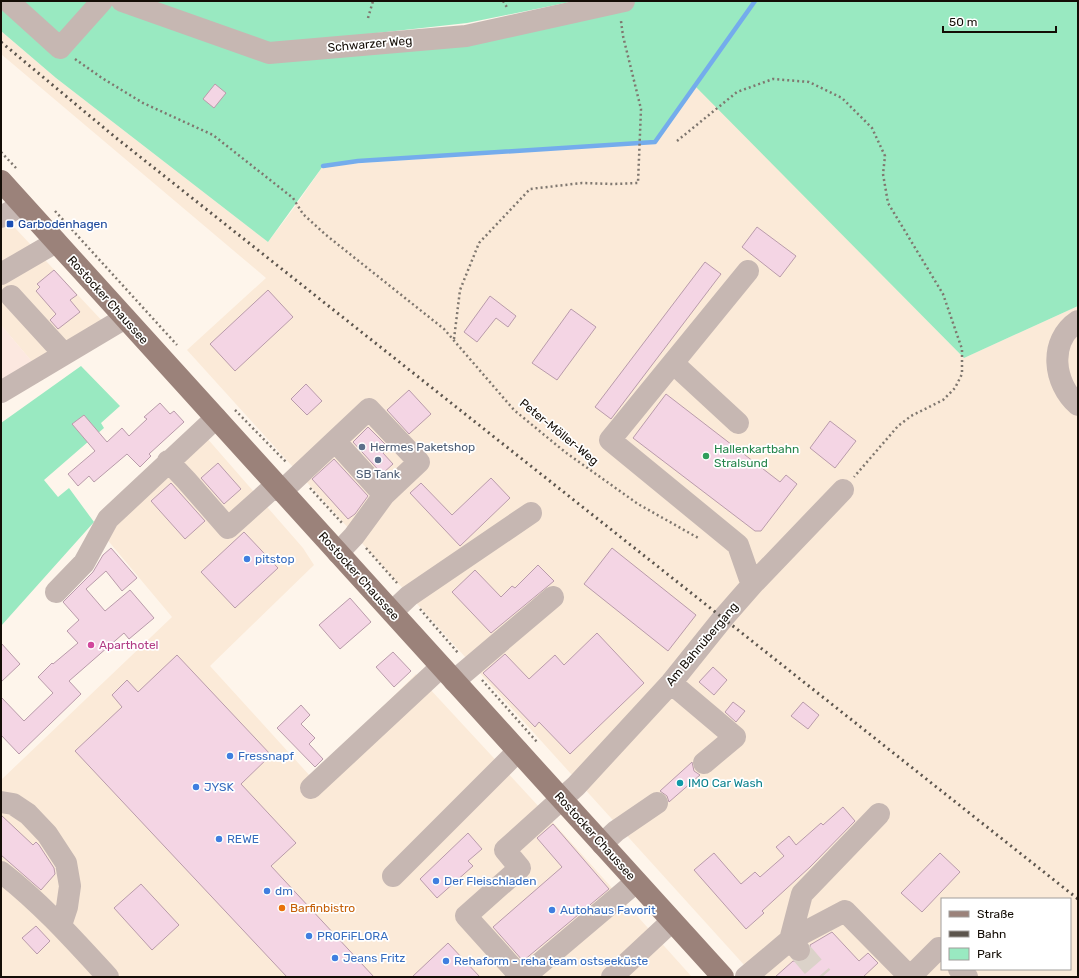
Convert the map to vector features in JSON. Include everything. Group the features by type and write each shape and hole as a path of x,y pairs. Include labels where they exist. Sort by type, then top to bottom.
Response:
{"main road":[{"name":"Rostocker Chaussee","path":"9,175 22,205 125,318 225,413 279,488 723,977"}],"street":[{"path":"8,1 60,48 102,1"},
{"name":"Schwarzer Weg","path":"122,1 269,53 466,36 619,2"},
{"path":"1,217 22,205"},
{"path":"1,274 56,242"},
{"path":"748,271 610,440 738,545 752,585"},
{"path":"11,296 64,354"},
{"path":"1,392 125,318"},
{"path":"1078,321 1069,327 1061,338 1057,363 1061,381 1078,406"},
{"path":"673,363 738,423"},
{"path":"168,461 228,528 298,475 370,409 419,462 384,495 354,536 338,553"},
{"path":"56,592 84,564 108,519 168,461 225,413"},
{"path":"335,441 384,495"},
{"name":"Am Bahnübergang","path":"522,977 466,916 520,868 505,850 576,786 671,683 752,585 843,490"},
{"path":"392,612 409,596 531,513"},
{"path":"311,788 448,674 470,667 554,597"},
{"path":"671,683 735,736 704,763"},
{"path":"393,876 518,751"},
{"path":"1,802 13,804 28,814 47,834 66,863 70,886 68,907 61,925"},
{"path":"602,844 616,831 657,803"},
{"path":"794,945 802,894 879,814"},
{"path":"1,872 20,887 61,925 108,977"},
{"path":"522,977 636,882"},
{"path":"746,977 845,911 910,977 941,948"},
{"path":"612,977 672,921"}],"path":[{"path":"368,18 373,1"},
{"path":"454,339 460,290 479,243 530,189 582,183 638,183 641,109 623,36 619,2"},
{"name":"Peter-Möller-Weg","path":"60,48 102,78 143,103 213,135 293,198 303,214 326,235 444,329 514,410 565,452 638,504 704,542"},
{"path":"677,141 737,92 773,79 809,82 842,98 872,128 885,156 883,174 888,202 943,294 962,349 962,374 956,388 943,400 911,416 898,426 843,490"},
{"path":"1,152 9,175"},
{"path":"54,209 180,349"},
{"path":"225,413 298,475 409,596 539,745"}],"shaded area":[{"path":"1,31 56,78 268,242 323,166 655,142 695,85 964,358 1078,306 1078,977 755,977 187,350 266,278 1,54"},
{"path":"1,213 106,325 34,364 1,325"},
{"path":"1,325 34,364 1,386"},
{"path":"206,437 303,548 314,565 210,666 311,777 416,674 541,809 692,977 1,977 1,780 172,617 105,537"}],"green space":[{"path":"1,1 575,1 467,23 305,41 312,56 624,1 1078,1 1078,306 964,358 695,86 655,142 358,161 323,166 268,242 56,78 1,31"},
{"path":"81,366 120,406 101,423 104,428 44,480 58,497 69,488 94,522 1,626 1,423"}],"building":[{"path":"215,84 226,93 214,108 203,99"},
{"path":"757,227 796,256 780,277 742,247"},
{"path":"705,262 721,274 611,419 595,407"},
{"path":"54,270 77,295 70,300 80,312 58,329 50,320 56,314 36,291 40,287 37,284"},
{"path":"268,290 293,317 235,371 210,344"},
{"path":"490,296 516,316 508,327 496,318 477,342 464,332"},
{"path":"571,309 596,327 557,380 532,363"},
{"path":"306,384 322,401 307,415 291,399"},
{"path":"409,390 431,414 409,434 387,410"},
{"path":"666,394 780,482 786,475 797,484 761,531 755,531 633,438"},
{"path":"160,403 170,414 174,411 184,422 149,454 151,456 140,467 127,454 94,482 89,476 78,486 68,474 95,451 72,424 84,415 107,442 122,428 129,436 147,419 144,417"},
{"path":"830,421 856,441 835,468 810,448"},
{"path":"368,427 388,447 383,453 393,464 382,474 353,442"},
{"path":"334,459 368,496 355,514 348,519 312,479"},
{"path":"218,463 241,489 224,504 201,478"},
{"path":"491,478 510,498 460,546 410,493 421,483 452,515"},
{"path":"171,483 205,521 185,539 151,501"},
{"path":"244,532 278,568 235,608 201,572"},
{"path":"111,548 137,578 122,591 106,571 86,589 105,611 130,590 154,618 129,639 124,633 69,681 81,694 19,754 1,735 1,697 24,721 53,693 38,677 52,663 53,664 78,643 67,631 79,620 63,602 93,572 103,555"},
{"path":"612,548 696,615 668,651 584,584"},
{"path":"538,565 554,581 491,633 452,592 475,570 501,597 512,586 515,588"},
{"path":"350,598 371,622 340,649 319,625"},
{"path":"597,633 644,683 570,754 539,722 535,727 483,673 505,654 529,679 555,655 564,665"},
{"path":"1,643 20,664 1,682"},
{"path":"393,652 411,671 394,687 376,667"},
{"path":"177,655 271,755 241,784 296,843 271,866 374,977 287,977 75,751 122,707 112,695 127,680 138,692"},
{"path":"713,667 727,680 714,695 699,682"},
{"path":"733,702 745,711 736,722 725,712"},
{"path":"803,702 819,715 808,729 791,716"},
{"path":"301,705 310,715 301,724 315,738 309,744 323,759 315,767 277,728"},
{"name":"IMO Car Wash","path":"692,762 694,771 700,775 669,802 667,796 660,791"},
{"path":"843,807 855,821 810,867 762,911 764,913 746,929 694,870 714,853 741,884 755,872 760,877 784,856 776,847 789,836 796,845 821,823 823,825"},
{"path":"1,815 33,845 36,842 39,845 54,868 55,874 41,890 1,855"},
{"name":"Autohaus Favorit","path":"553,824 609,889 523,961 493,927 562,867 537,838"},
{"path":"468,833 482,849 468,861 473,866 437,898 420,879"},
{"path":"940,853 960,872 922,912 901,893"},
{"path":"141,884 179,925 152,950 114,908"},
{"path":"36,926 50,941 37,954 22,938"},
{"path":"832,932 859,961 868,953 878,963 863,977 775,977 793,961 801,962 807,960 811,953 810,945"},
{"path":"448,943 480,977 412,977"}],"waterway":[{"path":"323,166 358,161 655,142 755,1"}],"tunnel":[{"path":"799,950 822,977"}],"railway":[{"path":"1,42 115,137 1078,899"}],"place":[{"name":"Garbodenhagen","path":"10,224"},
{"name":"Hermes Paketshop","path":"362,447"},
{"name":"Hallenkartbahn Stralsund","path":"706,456"},
{"name":"SB Tank","path":"378,460"},
{"name":"pitstop","path":"247,559"},
{"name":"Aparthotel","path":"91,645"},
{"name":"Fressnapf","path":"230,756"},
{"name":"IMO Car Wash","path":"680,783"},
{"name":"JYSK","path":"196,787"},
{"name":"REWE","path":"219,839"},
{"name":"Der Fleischladen","path":"436,881"},
{"name":"dm","path":"267,891"},
{"name":"Barfinbistro","path":"282,908"},
{"name":"Autohaus Favorit","path":"552,910"},
{"name":"PROFiFLORA","path":"309,936"},
{"name":"Jeans Fritz","path":"335,958"},
{"name":"Rehaform - reha team ostseeküste","path":"446,961"}]}
